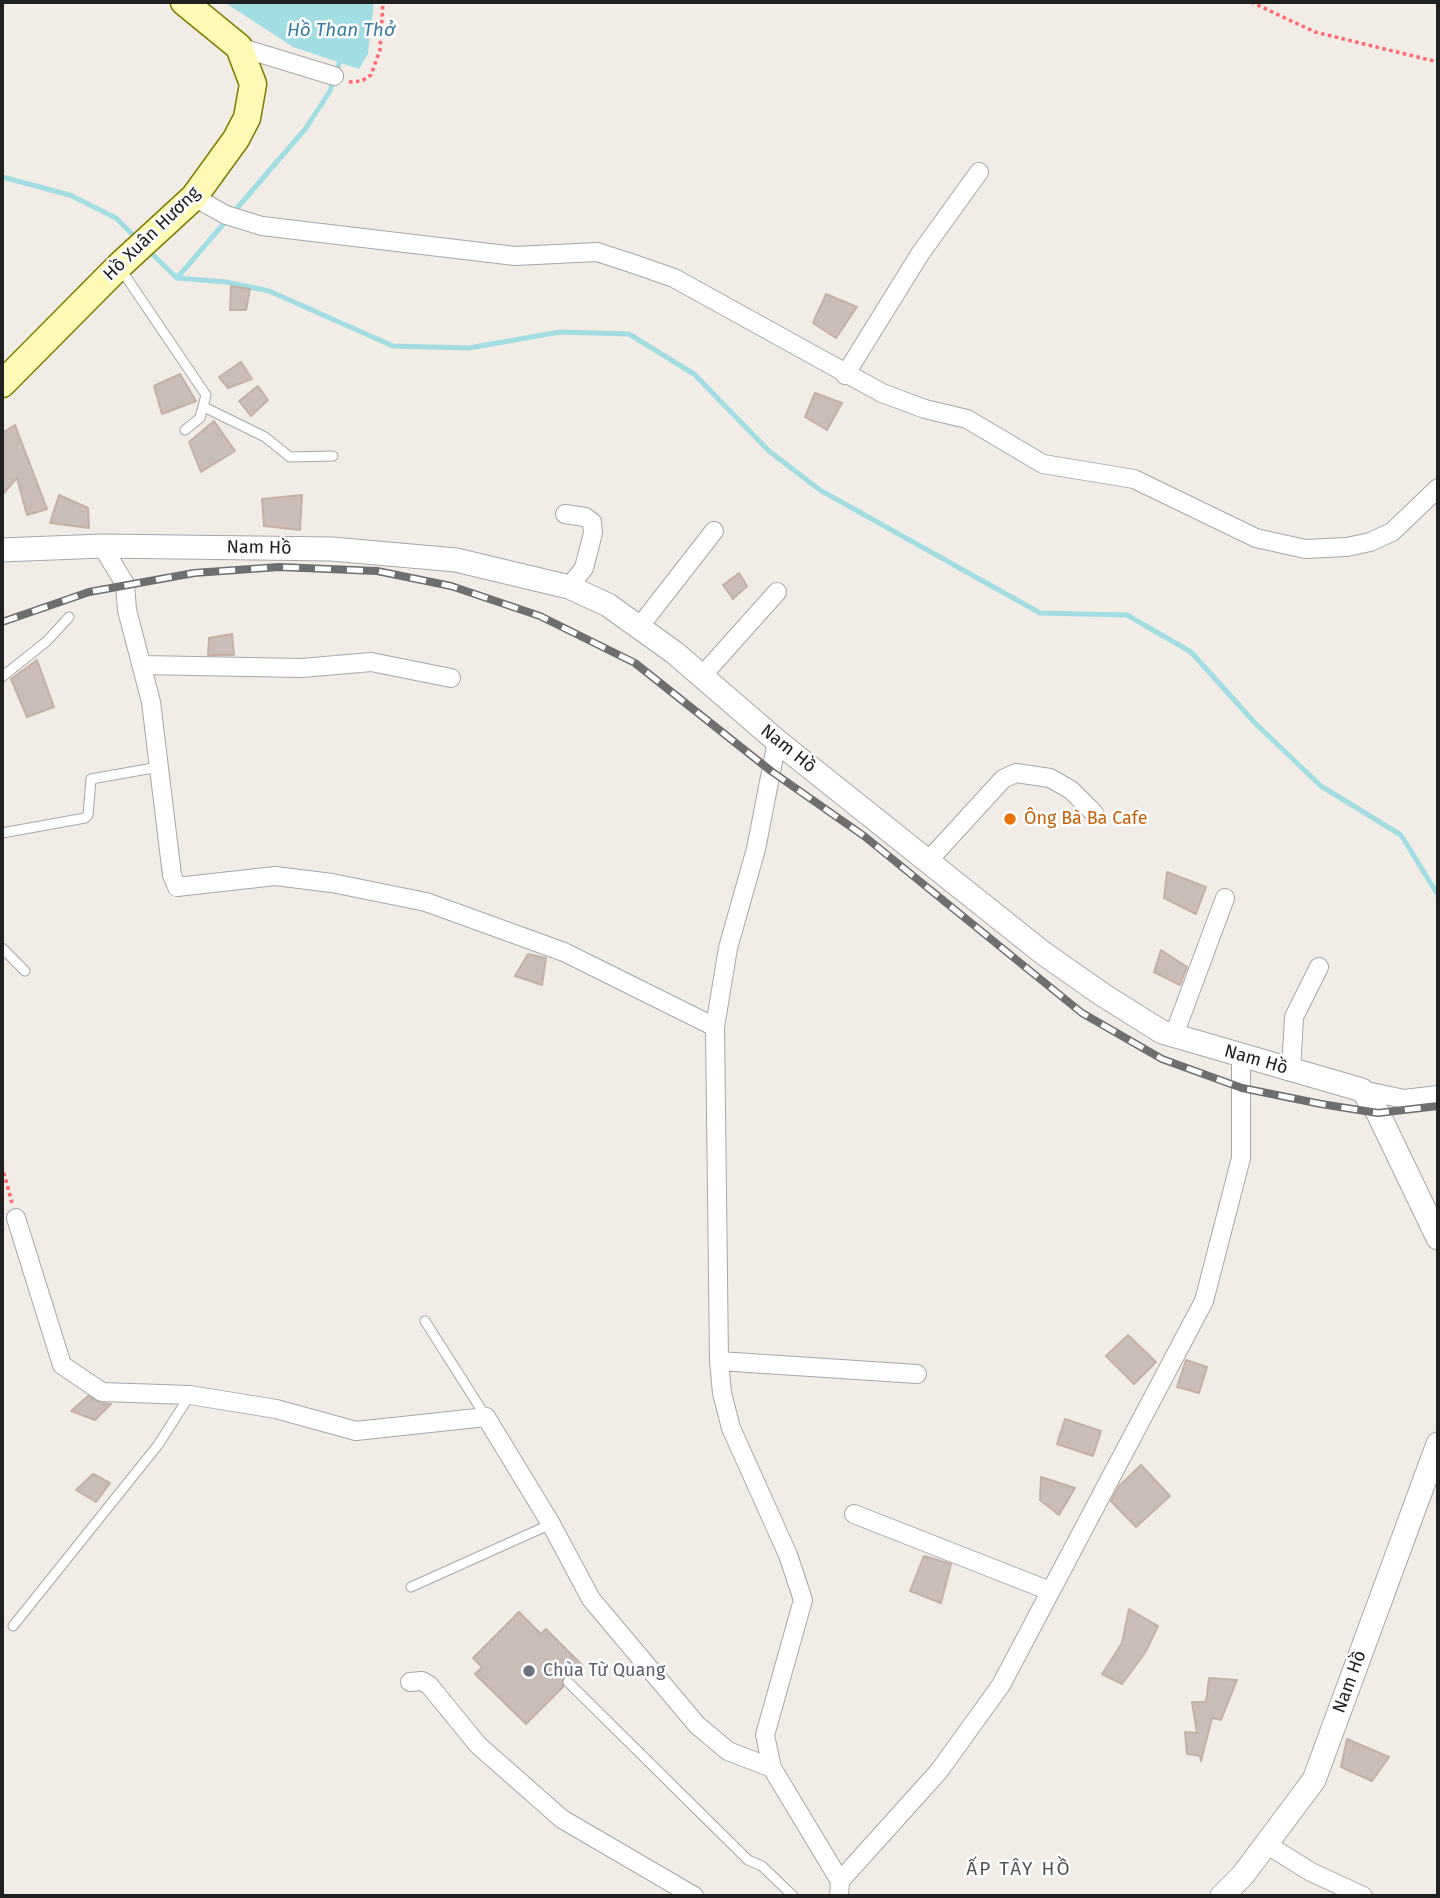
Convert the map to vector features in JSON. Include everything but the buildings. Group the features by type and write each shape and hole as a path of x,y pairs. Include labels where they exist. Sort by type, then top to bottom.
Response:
{"main road":[{"name":"Hồ Xuân Hương","path":"2,384 124,261 187,204 236,139 247,118 253,84 239,47 184,2"}],"street":[{"path":"239,47 334,76"},
{"path":"845,375 920,254 979,172"},
{"path":"187,204 262,226 515,256 597,252 674,278 845,375 925,409 967,419 1043,464 1134,479 1256,538 1305,549 1347,547 1392,533 1438,488"},
{"path":"565,514 585,517 592,522 593,533 584,568 569,587"},
{"path":"639,626 714,531"},
{"path":"102,546 125,584 127,610 142,665 161,767 172,875 177,887 275,876 332,883 426,902 564,953 715,1027"},
{"name":"Nam Hồ","path":"2,551 102,546 332,549 456,560 569,587 608,605 639,626 777,741 1043,953 1103,995 1162,1032 1362,1090"},
{"path":"701,677 778,592"},
{"path":"142,665 302,668 371,662 451,678"},
{"path":"777,741 756,849 728,948 715,1027 719,1361 722,1393 732,1428 788,1555 803,1600 791,1651 765,1735 772,1768 840,1888 939,1771 1002,1685 1204,1301 1241,1157 1241,1057"},
{"path":"928,861 1003,779 1016,773 1050,778 1071,790 1094,813"},
{"path":"1174,1035 1225,898"},
{"path":"1291,1071 1294,1017 1303,993 1319,967"},
{"path":"1362,1090 1404,1099 1438,1095"},
{"path":"1362,1090 1378,1113 1438,1238"},
{"path":"16,1218 62,1365 103,1392 190,1395 276,1409 356,1431 486,1417 551,1524 591,1599 697,1725 728,1751 772,1768"},
{"path":"719,1361 918,1374"},
{"name":"Nam Hồ","path":"1222,1896 1266,1844 1314,1780 1438,1444"},
{"path":"855,1514 1050,1591"},
{"path":"410,1682 422,1681 429,1685 478,1745 562,1819 694,1896"},
{"path":"1266,1844 1311,1872 1363,1896"}],"lane":[{"path":"124,261 206,395 200,418 185,430"},
{"path":"204,407 265,437 290,457 333,456"},
{"path":"2,677 47,641 69,617"},
{"path":"2,833 85,818 88,815 91,779 161,767"},
{"path":"2,948 25,971"},
{"path":"425,1321 486,1417"},
{"path":"13,1626 158,1445 190,1395"},
{"path":"411,1587 551,1524"},
{"path":"568,1682 748,1860 762,1866 793,1896"}],"path":[{"path":"362,81 371,75 380,50 383,2"},
{"path":"1251,2 1315,32 1438,62"},
{"path":"2,1167 16,1218"}],"water":[{"name":"Hồ Than Thở","path":"224,2 374,2 368,54 359,69 293,47"}],"waterway":[{"path":"177,278 306,128 330,91 341,58"},
{"path":"2,177 70,195 116,218 136,238"},
{"path":"148,250 177,278 226,282 269,291 393,346 469,348 560,332 629,334 694,374 769,451 820,490 1040,613 1127,615 1191,652 1255,723 1321,786 1401,835 1438,895"}],"railway":[{"path":"2,622 89,592 194,573 279,567 377,571 451,586 540,616 635,663 771,771 864,836 1082,1013 1162,1059 1242,1088 1321,1104 1378,1113 1438,1106"}],"place":[{"name":"Ông Bà Ba Cafe","path":"1010,819"},
{"name":"Chùa Từ Quang","path":"529,1671"}],"district":[{"name":"ẤP TÂY HỒ","path":"1019,1870"}]}
